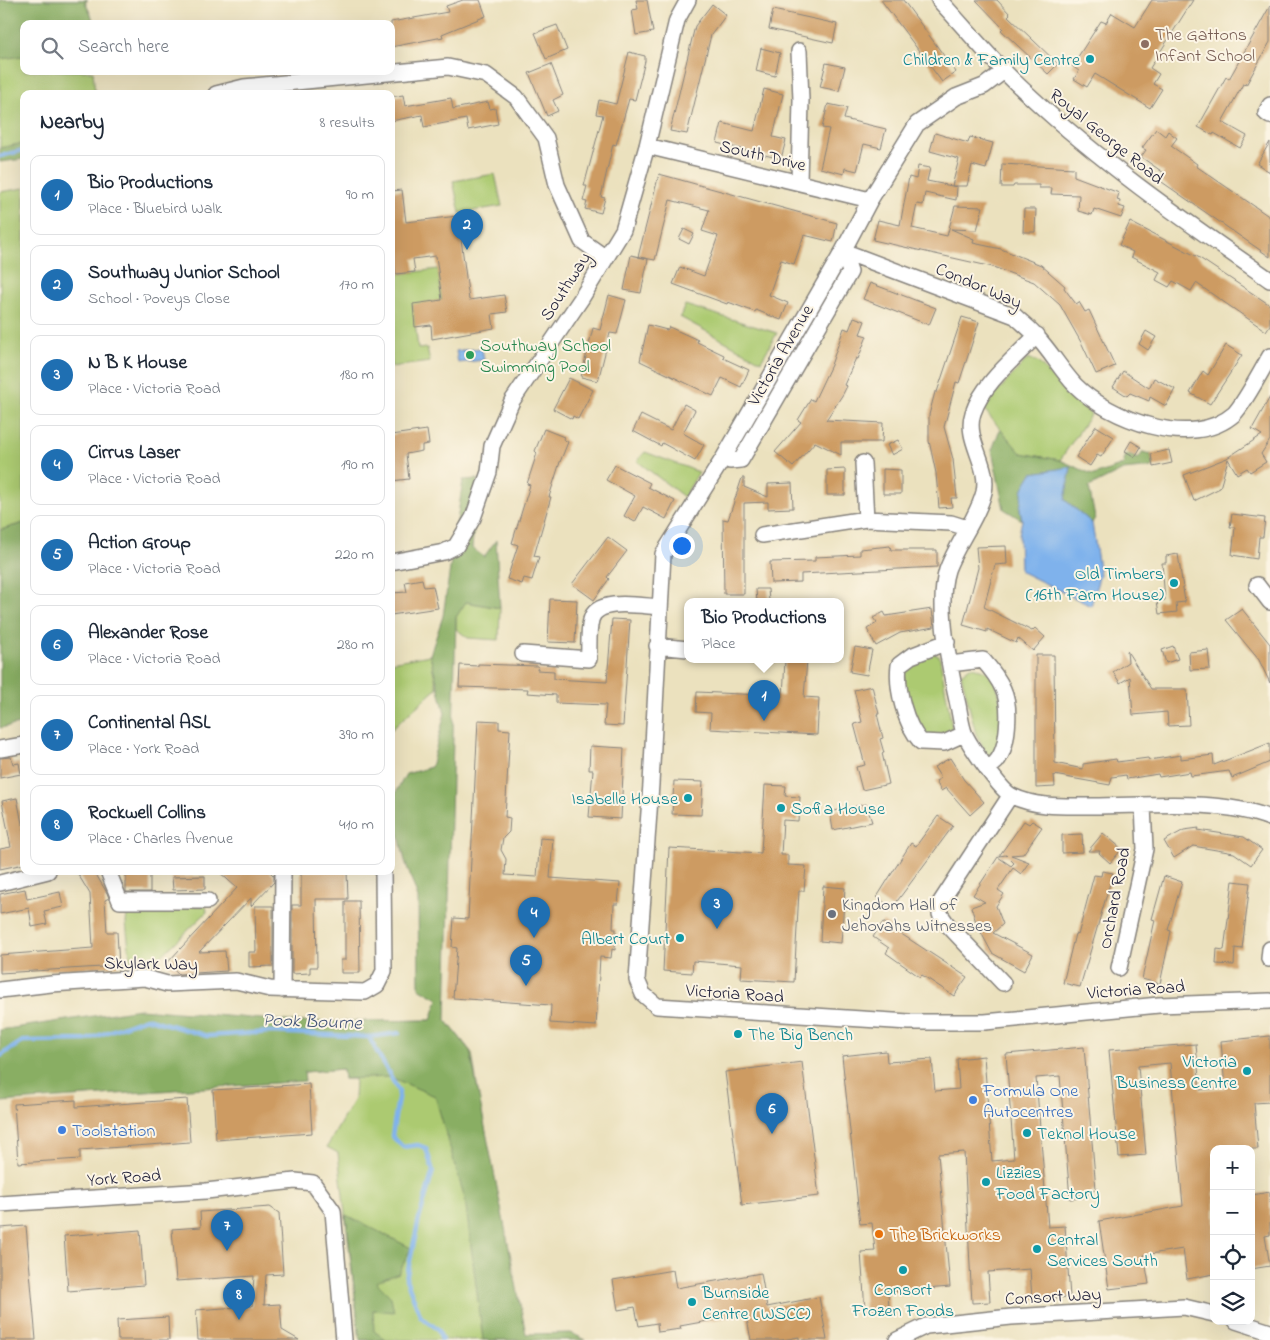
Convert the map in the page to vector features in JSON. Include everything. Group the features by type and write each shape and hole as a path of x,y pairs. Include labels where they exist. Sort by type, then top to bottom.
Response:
{"street":[{"name":"Southway","path":"395,561 444,552 456,546 473,518 489,472 492,446 512,401 623,230 647,146 677,20 688,0"},
{"name":"Royal George Road","path":"944,2 1004,71 1029,96 1111,166 1270,280"},
{"path":"798,182 801,100 799,51"},
{"path":"395,72 448,67 486,75 516,97 546,138 557,185 582,241 606,258"},
{"name":"Victoria Avenue","path":"663,554 724,457 843,251 870,200 916,124 956,97 984,86 1004,71"},
{"path":"232,90 244,87 366,75"},
{"path":"1270,105 1266,113 1270,116"},
{"name":"South Drive","path":"647,146 870,200"},
{"name":"Condor Way","path":"843,251 1015,316 1036,336 1075,385 1106,408 1157,429 1186,430 1214,426 1227,418 1234,413 1270,356"},
{"path":"1036,336 984,392 972,414 972,436 980,454 985,479 984,494 947,570 944,589 950,664 964,734 987,769 1010,796 1046,806 1209,806 1256,813 1270,818"},
{"path":"864,463 866,519"},
{"path":"762,534 866,519 951,524 967,528"},
{"name":"Victoria Road","path":"663,554 650,793 636,980 643,994 657,1006 909,1022 985,1022 1124,1008 1270,1002"},
{"path":"1257,585 1270,602"},
{"path":"523,654 588,659 591,619 597,609 607,605 659,607"},
{"path":"947,642 905,660 899,665 898,679 912,732 921,742 944,743 964,734"},
{"path":"657,646 684,649"},
{"path":"950,664 983,660 994,672 1004,691 1008,724 1004,748 996,762 987,769"},
{"path":"0,750 20,746"},
{"path":"1003,983 947,924 940,914 940,903 1010,796"},
{"name":"Orchard Road","path":"1119,968 1145,848 1144,806"},
{"path":"0,883 32,875"},
{"path":"110,875 120,901 208,901"},
{"path":"276,990 283,875"},
{"name":"Skylark Way","path":"0,990 51,984 144,978 167,984 236,981 276,990 365,992 377,985 384,971 383,875"},
{"name":"York Road","path":"0,1204 250,1187 295,1180 313,1183 333,1211 344,1340"},
{"name":"Consort Way","path":"897,1340 926,1326 1002,1318 1184,1308 1210,1313"},
{"path":"1248,1325 1270,1332"}],"green space":[{"path":"0,0 88,0 85,2 93,20 20,20 20,75 93,75 95,90 20,90 20,144 0,148"},
{"path":"0,0 88,0 85,2 93,20 20,20 20,56 0,59"},
{"path":"20,144 20,160 0,162 0,148"},
{"path":"495,174 502,206 460,213 453,181"},
{"path":"20,189 20,524 0,530 0,192"},
{"path":"438,269 442,300 413,305 418,349 427,348 430,362 395,366 395,274"},
{"path":"837,274 841,276 738,454 735,452"},
{"path":"685,305 777,333 761,361 680,317"},
{"path":"1028,358 1038,362 1062,388 1091,414 1060,460 1020,453 983,408"},
{"path":"1000,429 1021,453 1060,460 1094,475 1123,465 1126,454 1138,459 1143,452 1151,454 1153,467 1123,470 1089,487 1095,518 1092,523 1065,500 1051,472 1032,473 1020,509 1022,520 1004,509 992,450"},
{"path":"645,452 699,472 684,497 637,461"},
{"path":"478,479 472,548 484,557 496,540 500,608 466,602 456,617 446,1020 470,1051 526,1334 571,1333 586,1340 483,1340 465,1199 435,1096 390,1077 344,1079 343,1069 304,1072 305,1081 0,1102 0,1030 140,1009 299,1022 431,1020 438,999 419,988 418,898 405,861 395,818 395,794 406,774 431,767 445,713 430,655 443,616 463,480"},
{"path":"20,524 20,724 0,728 0,530"},
{"path":"465,602 500,608 499,640 468,638 456,629 456,617"},
{"path":"933,653 939,655 953,733 943,738 924,735 921,730 913,712 904,673 907,664 914,659"},
{"path":"430,655 437,688 395,726 395,661"},
{"path":"970,667 989,673 999,692 1002,732 995,752 988,756 976,734 961,674"},
{"path":"144,906 206,906 207,912 148,969 131,966 126,923 127,914"},
{"path":"446,1020 472,1053 516,1340 360,1340 338,1153 327,1147 354,1099 355,1079 344,1079 343,1069 304,1072 299,1022"},
{"path":"346,1215 411,1248 399,1273 376,1282 391,1297 394,1312 373,1310 374,1331 386,1340 360,1340"}],"water":[{"name":"Southway School Swimming Pool","path":"482,348 484,360 458,363 456,351"},
{"path":"1071,467 1065,500 1092,523 1100,574 1091,606 1020,571 1019,534 1022,520 1020,509 1023,488 1032,473"}],"building":[{"path":"463,0 480,0 486,16 442,34 443,37 395,46 395,21 448,12 446,6"},
{"path":"636,0 647,0 653,32 636,35 632,10 638,9"},
{"path":"881,0 903,0 956,72 942,82"},
{"path":"976,0 997,0 1010,14 1008,16 1058,64 1048,74 1001,30 1003,28"},
{"path":"1152,0 1193,0 1150,68 1159,74 1153,84 1162,89 1150,108 1095,74 1087,87 1074,79 1079,71 1072,66 1101,21 1106,23 1112,13 1135,27"},
{"path":"712,4 726,15 711,35 687,134 670,131 695,26"},
{"path":"1270,6 1270,42 1246,85 1243,84 1222,122 1247,136 1240,148 1214,133 1213,135 1198,127 1226,77 1229,79"},
{"path":"773,10 837,24 833,43 769,29"},
{"path":"557,25 567,50 546,59 535,33"},
{"path":"761,48 780,53 775,76 756,71"},
{"path":"629,52 645,56 645,61 635,100 629,99 616,145 613,144 601,197 605,198 601,213 585,209 587,202 583,201 587,186 584,186 603,115 596,114 599,100 616,104"},
{"path":"826,63 845,67 839,91 820,87"},
{"path":"551,64 563,95 553,100 558,111 547,116 529,73"},
{"path":"764,89 783,94 773,137 786,140 781,159 717,143 722,123 754,131"},
{"path":"403,95 405,106 451,98 453,109 488,102 490,109 495,108 498,124 468,130 466,119 424,127 422,115 395,120 395,96"},
{"path":"828,104 847,108 844,119 886,129 881,148 864,144 857,171 845,168 844,174 820,168 829,129 822,128"},
{"path":"1156,129 1165,136 1168,131 1177,138 1171,146 1197,164 1196,166 1270,217 1270,257 1159,180 1164,173 1141,157 1146,150 1142,148"},
{"path":"935,133 968,143 970,137 993,143 986,169 972,165 967,186 952,186 959,159 930,151"},
{"path":"1270,142 1270,172 1257,164"},
{"path":"1002,164 1074,168 1074,176 1119,193 1117,200 1120,201 1119,206 1125,208 1121,218 1094,209 1092,215 1078,211 1079,195 1051,194 1052,188 1039,188 1039,185 1001,187"},
{"path":"918,166 930,168 927,181 957,187 956,200 925,193 923,205 917,204 912,228 947,236 955,206 983,207 977,230 951,229 974,239 973,243 1001,249 1041,265 1065,286 1064,288 1076,304 1079,302 1085,312 1089,310 1115,366 1096,374 1060,305 1034,282 993,267 873,240 878,220 900,225 909,177 916,179"},
{"path":"659,174 837,223 833,242 804,235 794,264 781,260 769,295 788,303 781,320 756,310 755,312 728,302 727,304 673,284 680,267 704,276 718,236 702,231 709,210 670,200 655,260 638,257"},
{"path":"402,190 406,222 458,216 469,300 504,295 507,312 492,314 494,328 432,339 431,325 415,327 413,304 442,300 436,256 413,259 415,272 396,274 395,191"},
{"path":"1024,209 1036,209 1035,232 1023,232"},
{"path":"1130,222 1198,257 1270,305 1270,325 1266,331 1196,283 1191,291 1173,281 1169,287 1156,280 1160,272 1131,257 1133,252 1119,245"},
{"path":"684,229 694,234 689,244 679,239"},
{"path":"631,255 648,259 641,293 624,290"},
{"path":"870,283 936,308 929,325 863,299"},
{"path":"609,295 626,300 617,334 610,333 598,381 581,377 593,328 600,330"},
{"path":"854,317 865,321 860,334 867,336 858,359 856,358 844,385 847,386 826,420 883,423 882,442 841,442 841,455 815,442 793,467 775,452 801,422 798,420 811,399 814,401 831,365 844,328 849,330"},
{"path":"962,317 979,322 959,383 956,382 944,427 953,459 957,498 951,498 952,507 939,508 936,473 929,441 929,415 935,392 937,392"},
{"path":"648,325 667,330 669,327 698,340 697,342 724,355 723,358 749,370 741,387 722,378 713,396 640,361"},
{"path":"1146,331 1156,337 1148,350 1139,344"},
{"path":"1226,345 1242,355 1210,404 1190,393 1203,371 1208,375"},
{"path":"1123,371 1149,388 1154,378 1175,389 1166,406 1150,397 1149,401 1130,393 1127,396 1113,387"},
{"path":"569,378 593,390 578,419 573,416 572,419 553,409"},
{"path":"1270,397 1270,440 1261,454 1266,462 1250,472 1247,468 1237,474 1228,459 1220,488 1194,501 1184,475 1227,458 1262,435 1252,429"},
{"path":"684,404 695,410 683,433 704,445 695,461 662,443 661,446 633,431 641,415 671,430"},
{"path":"1096,426 1114,437 1101,457 1097,455 1090,466 1076,457"},
{"path":"544,429 564,437 563,439 568,442 549,497 551,497 534,556 539,557 532,580 524,578 522,584 507,579 518,545 512,543 530,485 527,484 537,453 535,451"},
{"path":"427,430 429,444 422,445 422,451 406,454 409,479 395,481 395,434"},
{"path":"898,440 903,449 892,455 887,445"},
{"path":"1131,441 1141,447 1135,457 1125,451"},
{"path":"1169,450 1172,463 1153,467 1151,454"},
{"path":"615,465 650,483 648,487 675,501 666,519 643,507 635,522 624,516 635,496 606,480"},
{"path":"845,469 845,495 827,495 827,470"},
{"path":"883,469 901,470 901,494 883,494"},
{"path":"742,478 744,478 744,487 768,497 768,484 792,483 793,508 768,509 768,502 744,503 744,594 724,594 723,519 728,520"},
{"path":"1232,514 1265,518 1263,537 1259,537 1257,559 1232,555 1235,527 1230,527"},
{"path":"608,537 627,551 607,577 609,579 594,600 572,584"},
{"path":"890,546 891,550 937,550 937,567 801,574 801,582 771,583 770,562 815,561 815,557 860,555 860,549"},
{"path":"1006,546 1007,564 995,565 984,607 1032,631 1035,628 1045,637 1033,651 1018,638 1016,643 987,629 987,632 963,625 978,568 976,547"},
{"name":"Old Timbers (16th Farm House)","path":"1178,554 1185,602 1176,603 1177,612 1159,614 1157,601 1165,600 1162,563 1166,563 1166,556"},
{"path":"422,579 424,587 433,586 438,608 395,614 395,593 407,592 405,582"},
{"path":"756,589 768,589 769,598 757,598"},
{"path":"550,599 577,600 575,643 548,642"},
{"path":"932,609 934,627 900,633 876,646 867,629 877,623 873,618 884,612 886,616"},
{"path":"1242,609 1270,644 1270,683 1259,660 1226,620"},
{"path":"612,619 630,620 623,726 604,725 606,705 556,703 556,695 527,693 528,689 459,687 460,665 478,666 478,664 538,666 537,670 554,671 554,679 607,682"},
{"path":"1173,646 1178,659 1166,663 1162,650"},
{"path":"855,647 872,650 867,675 850,672"},
{"path":"1208,650 1210,669 1190,670 1189,652"},
{"path":"1127,651 1151,689 1187,689 1189,725 1168,726 1167,712 1133,715 1130,677 1120,683 1113,672 1128,662"},
{"path":"1036,655 1054,655 1055,763 1083,769 1083,764 1116,759 1117,762 1181,755 1181,759 1213,755 1214,765 1270,743 1270,762 1232,778 1229,771 1191,776 1190,772 1159,777 1158,774 1127,779 1126,775 1112,777 1110,785 1054,775 1055,787 1036,788"},
{"path":"785,663 807,663 804,697 819,698 817,735 710,729 711,713 696,712 697,692 783,696"},
{"path":"872,686 879,714 877,714 883,738 880,739 884,753 882,753 889,784 862,790 856,767 865,765 854,724 862,722 854,690"},
{"path":"478,720 499,721 499,729 510,730 505,817 510,818 509,832 503,838 501,850 506,859 505,875 537,877 540,838 553,839 550,878 620,883 618,904 614,904 613,929 616,929 615,950 612,949 611,958 600,957 596,1026 550,1023 551,1005 453,998 457,948 452,947 454,918 468,919"},
{"path":"590,746 624,748 621,819 589,817 593,770 589,770"},
{"path":"11,757 13,764 19,763 20,774 0,778 0,758"},
{"path":"950,758 964,780 984,802 970,815 946,788 941,791 936,781 941,778 934,767"},
{"name":"Isabelle House","path":"674,781 703,782 701,815 672,814"},
{"path":"765,785 786,786 785,796 800,797 798,821 783,820 781,855 788,855 788,865 806,866 804,891 799,891 794,982 741,979 742,965 693,961 692,973 663,971 669,848 761,853"},
{"path":"17,798 20,813 20,865 0,869 0,849 11,847 2,801"},
{"path":"866,804 872,822 833,830 830,812"},
{"path":"938,816 953,826 892,908 877,897 911,843 916,846"},
{"path":"1024,821 1029,824 1032,821 1042,827 1023,854 1011,855 1029,862 1021,874 1013,868 998,890 1004,894 996,906 1003,924 993,933 1033,954 1024,971 992,953 977,925 971,907 985,902 973,895 998,857 1011,866 1014,863 1006,855 999,856"},
{"path":"1199,828 1198,830 1244,837 1262,850 1251,865 1234,853 1193,846 1174,858 1164,841 1184,830"},
{"path":"1103,833 1122,849 1110,863 1099,853 1100,851 1088,851"},
{"path":"1082,834 1083,852 1062,853 1062,835"},
{"path":"1102,871 1113,873 1080,987 1063,983 1075,934 1078,935 1094,875 1101,876"},
{"path":"78,875 96,875 107,893 109,898 105,900 107,932 117,932 119,966 0,973 0,955 93,948 90,894"},
{"path":"126,875 150,875 150,892 126,892"},
{"path":"222,875 274,876 274,882 251,906 251,898 199,952 225,951 227,971 179,974 167,963 237,888"},
{"path":"301,875 347,875 348,899 316,899 317,967 310,967 310,973 292,974 292,905 301,905"},
{"path":"205,876 205,889 173,890 172,877"},
{"path":"1164,876 1182,882 1168,930 1171,931 1160,984 1142,979 1155,920 1152,919"},
{"path":"1233,881 1250,883 1242,949 1235,948 1234,965 1216,964 1217,949 1224,950"},
{"name":"Kingdom Hall of Jehovahs Witnesses","path":"823,886 845,888 841,943 820,941"},
{"path":"25,889 27,899 60,892 63,907 44,911 47,924 32,927 29,908 0,914 0,894"},
{"path":"345,901 359,901 360,973 341,973 341,960 345,960"},
{"path":"255,906 273,906 273,966 249,967 249,952 256,952"},
{"path":"883,922 967,977 954,996 922,975 920,977 886,953 889,948 873,937"},
{"path":"1270,1036 1270,1102 1254,1103 1258,1149 1255,1149 1255,1145 1210,1145 1210,1275 1187,1279 1183,1249 1144,1255 1149,1284 1109,1289 1099,1221 1183,1206 1170,1063 1138,1066 1146,1155 1119,1157 1109,1050 1196,1044 1200,1090 1225,1088 1221,1041"},
{"path":"1084,1047 1096,1189 1083,1198 1070,1199 1060,1076 1036,1078 1048,1227 1065,1226 1070,1297 1032,1299 1030,1269 988,1272 990,1302 972,1303 964,1152 938,1154 950,1287 888,1292 889,1309 865,1311 861,1252 875,1251 872,1223 860,1224 842,1056 886,1051 887,1062 932,1059 935,1091 959,1089 957,1059 984,1056 992,1161 1014,1159 1006,1054"},
{"path":"802,1062 819,1196 742,1205 725,1072"},
{"path":"309,1084 312,1133 216,1140 213,1090"},
{"path":"187,1099 190,1142 80,1150 80,1159 18,1163 14,1104 76,1100 76,1107"},
{"path":"1270,1192 1270,1235 1265,1236 1270,1266 1255,1268 1255,1235 1255,1194"},
{"path":"270,1207 279,1213 283,1274 266,1275 264,1305 280,1304 282,1330 299,1340 198,1340 196,1310 252,1306 254,1276 176,1281 172,1229 201,1227 200,1212"},
{"path":"26,1226 36,1340 0,1340 0,1228"},
{"path":"140,1230 144,1285 68,1291 64,1236"},
{"name":"Burnside Centre (WSCC)","path":"673,1270 676,1288 761,1273 767,1307 819,1297 827,1340 799,1340 799,1337 782,1340 751,1340 746,1314 680,1326 681,1329 658,1332 657,1323 639,1326 635,1307 618,1310 613,1280"},
{"path":"168,1317 169,1340 118,1340 117,1320"}],"waterway":[{"path":"0,156 20,151"},
{"name":"Pook Bourne","path":"0,1056 23,1041 86,1040 146,1018 207,1036 271,1032 369,1037 399,1092 392,1136 403,1147 418,1145 426,1148 433,1171 419,1219 406,1279 421,1317 438,1329 442,1340"},
{"path":"369,1037 399,1033"}],"place":[{"name":"The Gattons Infant School","path":"1145,44"},
{"name":"Children & Family Centre","path":"1090,59"},
{"name":"Southway Junior School","path":"467,250"},
{"name":"Southway School Swimming Pool","path":"470,355"},
{"name":"Old Timbers (16th Farm House)","path":"1174,583"},
{"name":"Bio Productions","path":"764,721"},
{"name":"Isabelle House","path":"688,798"},
{"name":"Sofia House","path":"781,808"},
{"name":"Kingdom Hall of Jehovahs Witnesses","path":"832,914"},
{"name":"N B K House","path":"717,929"},
{"name":"Cirrus Laser","path":"534,938"},
{"name":"Albert Court","path":"680,938"},
{"name":"Action Group","path":"526,986"},
{"name":"The Big Bench","path":"738,1034"},
{"name":"Victoria Business Centre","path":"1247,1071"},
{"name":"Formula One Autocentres","path":"973,1100"},
{"name":"Toolstation","path":"62,1130"},
{"name":"Teknol House","path":"1027,1133"},
{"name":"Alexander Rose","path":"772,1134"},
{"name":"Lizzies Food Factory","path":"986,1182"},
{"name":"The Brickworks","path":"879,1234"},
{"name":"Central Services South","path":"1037,1249"},
{"name":"Continental ASL","path":"227,1251"},
{"name":"Consort Frozen Foods","path":"903,1270"},
{"name":"Burnside Centre (WSCC)","path":"692,1302"},
{"name":"Rockwell Collins","path":"239,1320"}]}
